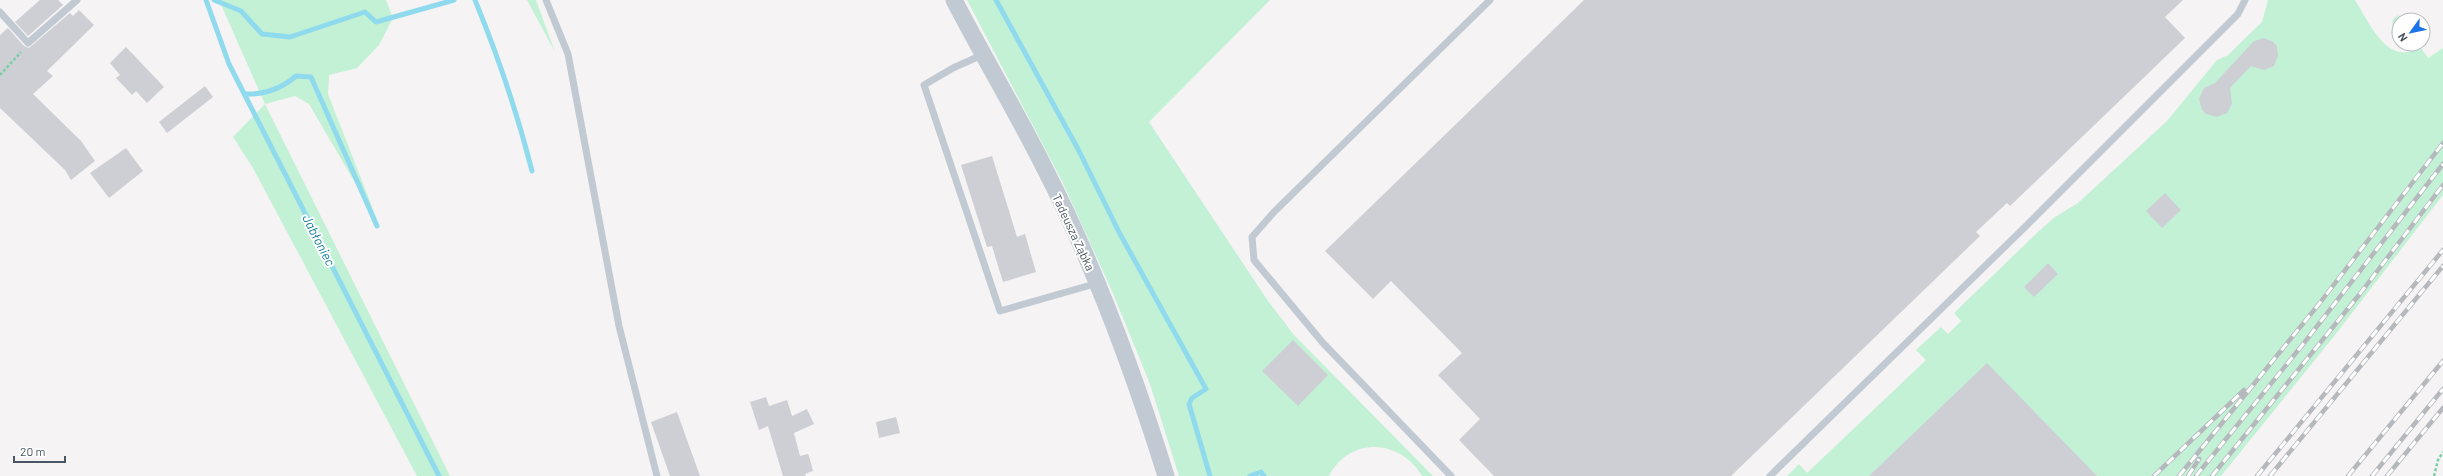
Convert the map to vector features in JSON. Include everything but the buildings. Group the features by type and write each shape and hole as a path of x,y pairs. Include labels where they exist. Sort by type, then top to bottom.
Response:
{"street":[{"name":"Tadeusza Ząbka","path":"954,0 1044,168 1098,283 1137,382 1166,476"}],"lane":[{"path":"0,12 28,43 77,0"},
{"path":"546,0 568,54 619,326 657,476"},
{"path":"1450,476 1323,343 1254,260 1252,237 1274,212 1490,0"},
{"path":"1770,476 2026,226 2238,14 2245,0"},
{"path":"982,54 953,68 924,85 1000,312 1098,283"}],"path":[{"path":"0,75 28,43"},
{"path":"2434,476 2438,460 2443,452"}],"green space":[{"path":"219,0 386,0 393,18 379,45 357,68 329,75 328,94 378,222 309,104 295,96 265,104"},
{"path":"527,0 536,0 555,52"},
{"path":"967,0 1270,0 1149,122 1268,301 1294,335 1433,476 1422,476 1413,464 1401,455 1388,449 1375,447 1362,449 1349,454 1338,463 1329,476 1179,476 1150,384 1112,291 1062,181"},
{"path":"2268,0 2355,0 2376,34 2391,48 2391,52 2424,52 2428,58 2443,48 2443,195 2335,335 2221,476 1787,476 1799,464 1807,473 1926,360 1916,350 1941,327 1948,334 1961,321 1954,313 2039,231 2055,217 2078,203 2167,121 2217,60 2228,55 2262,22"},
{"path":"265,104 450,476 417,476 253,168 233,137"}],"waterway":[{"name":"Jabłoniec","path":"206,0 229,64 439,476"},
{"path":"214,0 241,11 262,34 290,37 365,12 376,22 454,0"},
{"path":"475,0 492,42 520,127 532,171"},
{"path":"996,0 1078,149 1120,234 1206,389 1192,398 1189,404 1210,476"},
{"path":"244,94 266,92 278,88 296,76 311,77 377,226"},
{"path":"1250,476 1261,472 1264,476"}],"railway":[{"path":"2179,476 2319,304 2443,143"},
{"path":"2196,476 2304,343 2443,164"},
{"path":"2212,476 2359,295 2443,185"},
{"path":"2257,476 2443,250"},
{"path":"2270,476 2443,266"},
{"path":"2348,476 2443,361"},
{"path":"2372,476 2443,389"},
{"path":"2154,476 2244,390"},
{"path":"2387,476 2443,408"},
{"path":"2188,476 2199,459"}]}
